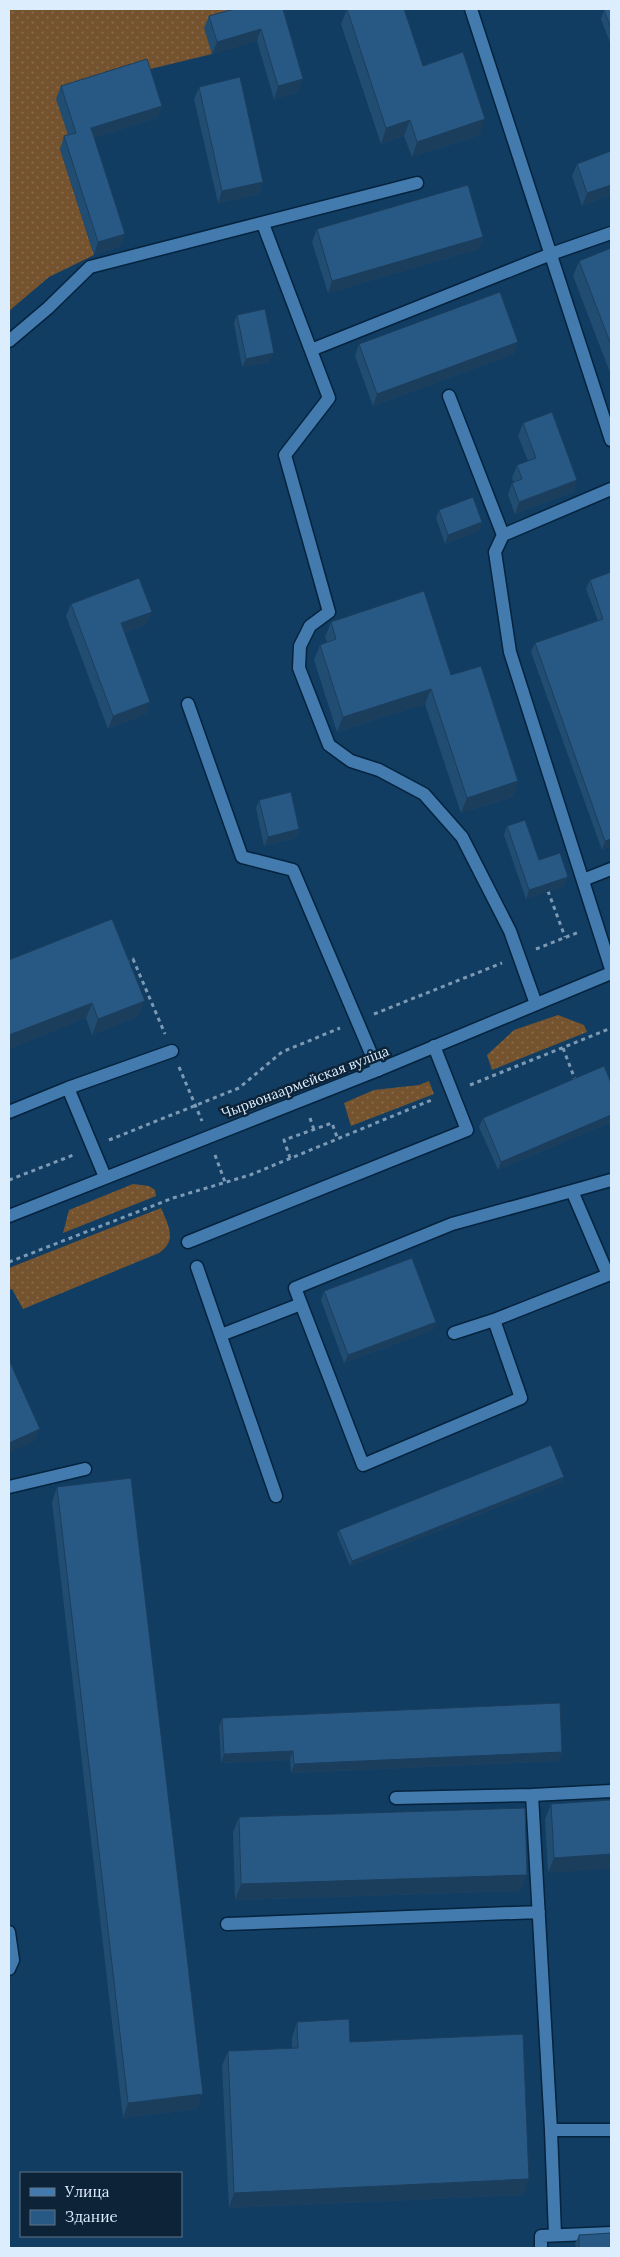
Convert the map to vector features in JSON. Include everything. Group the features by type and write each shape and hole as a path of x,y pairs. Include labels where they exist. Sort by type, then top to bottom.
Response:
{"main road":[{"path":"471,9 611,440"},
{"path":"9,341 48,308 90,268 417,182"},
{"path":"263,224 329,398 284,455 329,612 310,626 300,646 299,668 329,745 352,761 379,770 424,794 462,837 510,931 536,1004"},
{"path":"311,350 551,254 611,233"},
{"path":"449,396 503,535"},
{"path":"611,489 503,535 495,552 510,652 611,969"},
{"path":"188,704 242,857 293,870 378,1070"},
{"path":"583,880 611,869"},
{"name":"Чырвонаармейская вуліца","path":"9,1216 378,1070 611,973"},
{"path":"188,1242 467,1130 434,1046"},
{"path":"9,1112 68,1088 172,1051"},
{"path":"68,1088 105,1177"},
{"path":"494,1320 522,1398 363,1464 295,1288 452,1224 611,1180"},
{"path":"454,1333 494,1320 608,1275 572,1191"},
{"path":"197,1267 276,1496"},
{"path":"221,1335 302,1304"},
{"path":"9,1487 85,1469"},
{"path":"396,1798 611,1791"},
{"path":"532,1794 551,2130 554,2236"},
{"path":"227,1924 539,1912"},
{"path":"9,1932 13,1960 9,1969"},
{"path":"551,2130 611,2130"},
{"path":"541,2248 541,2236 611,2233"}],"path":[{"path":"548,891 565,937"},
{"path":"9,1180 239,1088 282,1052 597,924"},
{"path":"9,1262 173,1198 250,1175 611,1028"},
{"path":"563,1048 578,1085"},
{"path":"290,1158 284,1140 332,1123 338,1140"}],"shaded area":[{"path":"9,9 272,9 205,28 212,54 142,71 71,145 60,149 94,255 49,277 9,311"},
{"path":"558,1015 584,1025 587,1032 492,1070 487,1055 514,1030"},
{"path":"429,1081 434,1094 351,1126 344,1103 374,1090 419,1085"},
{"path":"133,1184 149,1186 155,1190 156,1196 63,1233 69,1210"},
{"path":"161,1208 170,1232 170,1238 165,1248 159,1253 23,1309 12,1289 9,1290 9,1268"}],"building":[{"path":"234,9 283,9 303,79 278,86 261,29 217,42 209,16"},
{"path":"347,9 404,9 423,66 463,52 485,119 417,142 410,120 386,128"},
{"path":"611,9 611,28 604,10"},
{"path":"147,59 162,106 91,128 125,234 98,242 64,136 76,133 61,86"},
{"path":"240,77 263,182 222,191 199,87"},
{"path":"611,151 611,185 587,193 577,164"},
{"path":"468,185 483,237 332,281 317,229"},
{"path":"611,248 611,345 579,261"},
{"path":"500,292 518,342 377,394 359,344"},
{"path":"265,309 274,353 246,359 237,315"},
{"path":"552,412 577,480 519,502 512,483 522,479 517,465 536,458 523,423"},
{"path":"473,497 482,522 448,535 439,510"},
{"path":"611,572 611,839 605,841 535,643 603,619 590,580"},
{"path":"139,578 152,612 121,623 150,702 113,716 71,604"},
{"path":"424,591 451,675 481,666 518,781 467,798 431,689 343,717 320,645 336,639 331,622"},
{"path":"291,792 299,829 268,837 259,800"},
{"path":"525,820 539,860 560,853 568,877 529,890 507,826"},
{"path":"112,919 145,1001 98,1019 92,1003 9,1035 9,960"},
{"path":"604,1066 611,1083 611,1115 501,1162 483,1118"},
{"path":"412,1258 436,1322 348,1355 324,1291"},
{"path":"9,1360 40,1429 9,1443"},
{"path":"551,1445 564,1477 352,1561 339,1530"},
{"path":"131,1478 203,2094 128,2103 57,1487"},
{"path":"560,1703 562,1752 294,1764 293,1751 224,1754 222,1718"},
{"path":"611,1800 611,1854 554,1858 551,1804"},
{"path":"525,1808 527,1875 241,1884 239,1817"},
{"path":"349,2019 350,2042 523,2034 529,2179 234,2193 228,2051 298,2048 297,2022"},
{"path":"611,2233 611,2248 579,2248 579,2235"}]}
